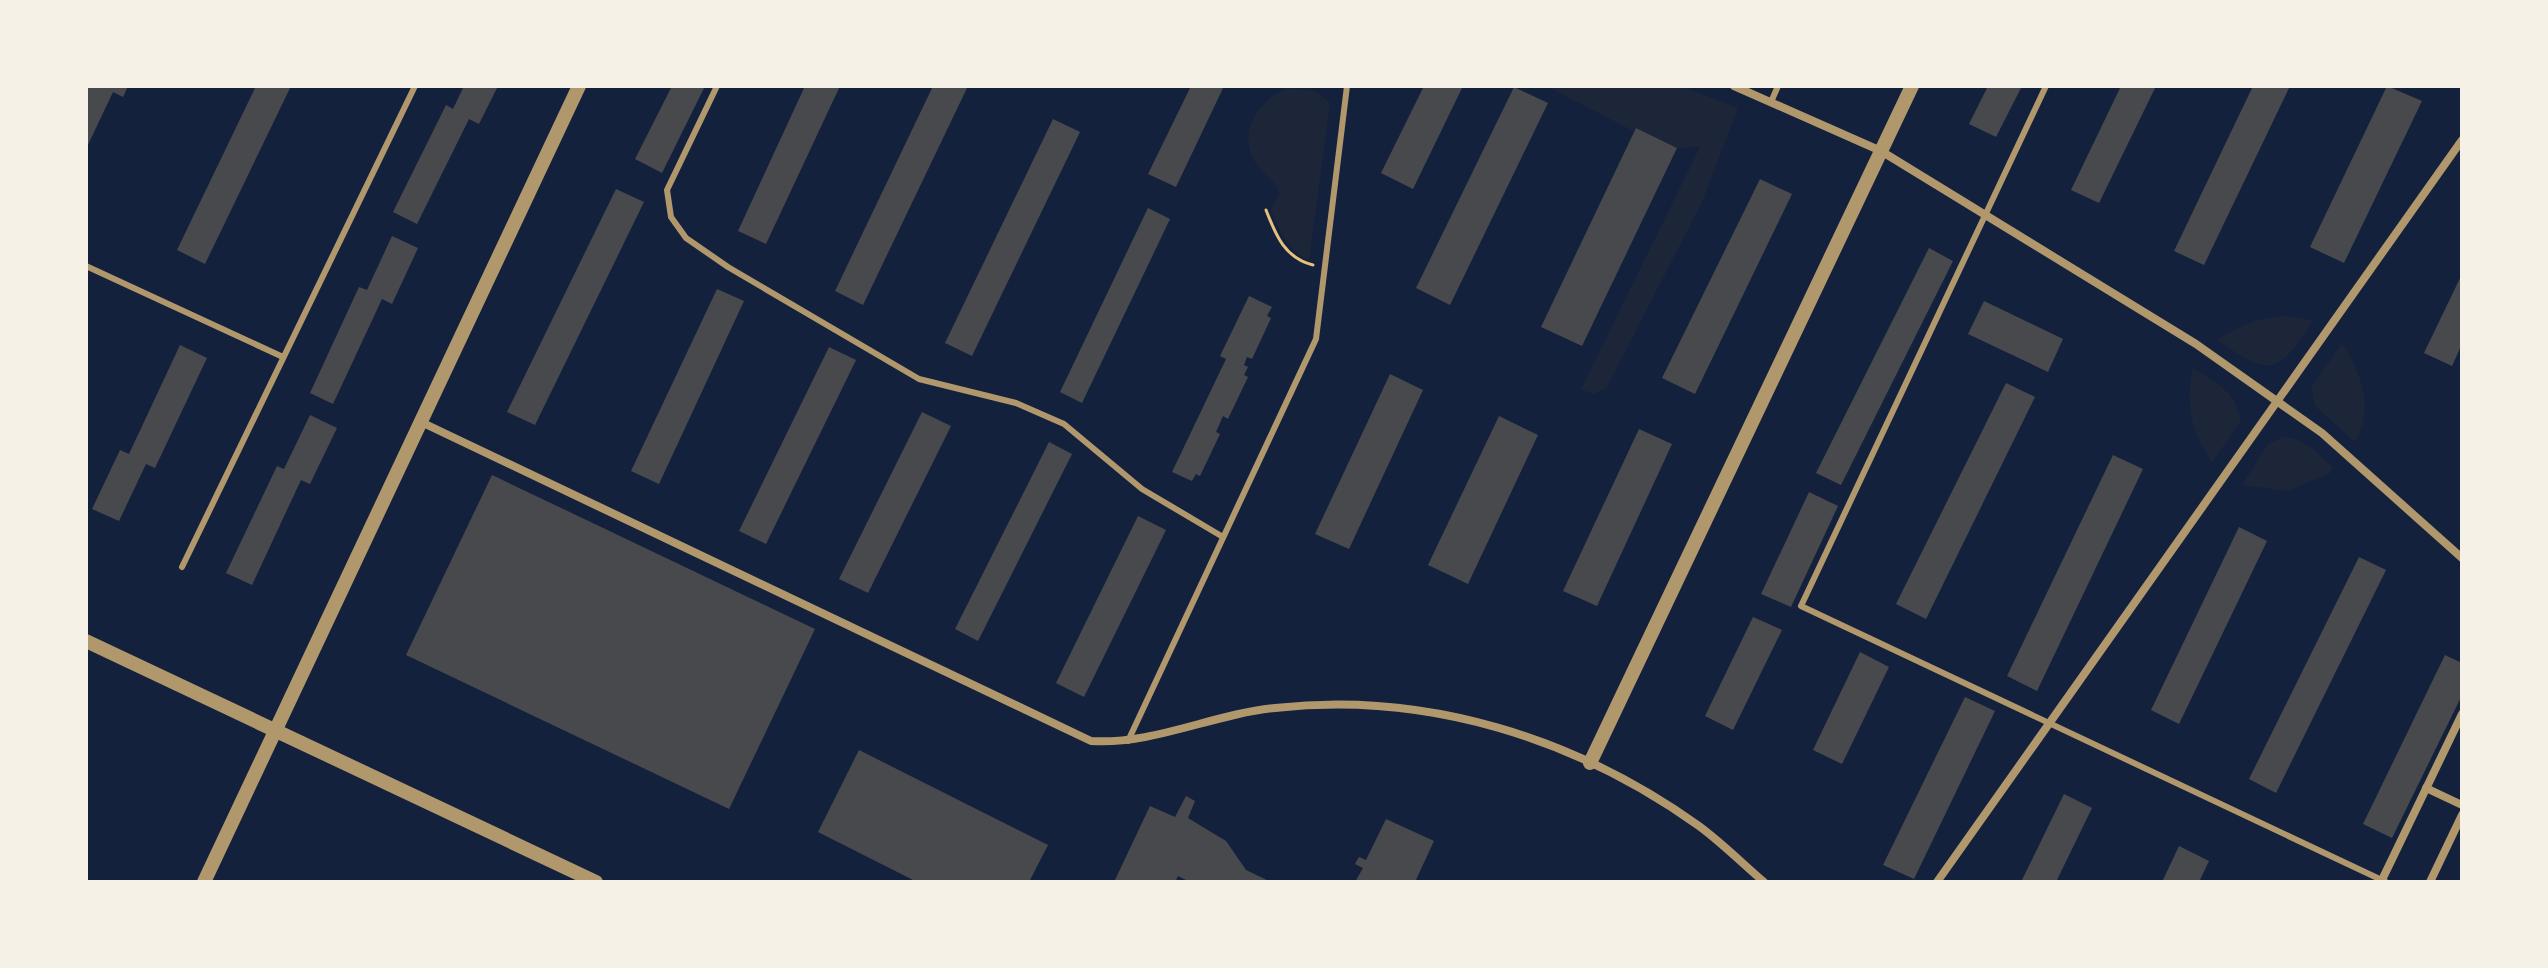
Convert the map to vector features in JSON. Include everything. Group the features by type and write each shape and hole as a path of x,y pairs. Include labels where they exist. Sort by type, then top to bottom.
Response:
{"street":[{"path":"204,882 579,86"},
{"path":"1734,86 1881,151 2196,344 2322,433 2462,558"},
{"path":"1590,763 1912,86"},
{"path":"1937,882 2462,140"},
{"path":"421,422 1091,741 1128,741 1190,724 1275,708 1351,705 1442,712 1504,727 1639,787 1701,827 1764,882"},
{"path":"86,641 596,882"},
{"path":"2383,881 2462,714"},
{"path":"2426,788 2462,805"},
{"path":"2430,882 2462,815"}],"lane":[{"path":"182,567 415,86"},
{"path":"717,86 667,190 671,217 686,238 728,267 919,379 1016,403 1064,424 1142,489 1223,537"},
{"path":"1128,741 1316,339 1347,86"},
{"path":"1771,102 1778,86"},
{"path":"2046,86 1801,606 2383,881"},
{"path":"86,266 283,357"}],"path":[{"path":"1266,210 1277,239 1289,254 1309,265 1325,267"}],"shaded area":[{"path":"1546,86 1681,86 1738,108 1702,202 1606,389 1593,394 1581,389 1700,147 1677,148 1636,128 1633,131"},
{"path":"1288,88 1315,91 1330,103 1309,261 1295,251 1281,233 1271,210 1279,193 1256,163 1249,147 1248,136 1255,116 1269,99"},
{"path":"2288,316 2313,321 2291,352 2272,365 2249,360 2217,340 2251,323"},
{"path":"2342,343 2360,379 2365,404 2361,429 2355,442 2315,406 2311,388"},
{"path":"2193,368 2230,395 2241,421 2212,462 2199,440 2192,417 2190,394"},
{"path":"2283,437 2305,443 2333,468 2329,474 2287,491 2242,485 2268,444"}],"building":[{"path":"86,86 128,86 123,97 113,92 86,149"},
{"path":"256,86 291,86 205,264 177,250"},
{"path":"464,86 498,86 479,124 469,119 417,224 393,212 446,105 453,109"},
{"path":"672,86 705,86 662,173 635,159"},
{"path":"805,86 840,86 766,244 738,231"},
{"path":"933,86 968,86 863,305 835,291"},
{"path":"1191,86 1224,86 1176,187 1148,174"},
{"path":"1424,86 1463,86 1413,189 1381,173"},
{"path":"1988,86 2022,86 1996,137 1969,124"},
{"path":"2121,86 2156,86 2099,203 2071,190"},
{"path":"2253,86 2290,86 2204,265 2174,251"},
{"path":"2387,86 2422,101 2344,263 2310,247"},
{"path":"1514,87 1548,103 1450,305 1416,288"},
{"path":"1053,119 1080,132 972,356 945,343"},
{"path":"1636,128 1677,148 1582,346 1541,327"},
{"path":"1760,179 1792,194 1695,394 1662,378"},
{"path":"616,189 644,202 535,425 507,412"},
{"path":"1148,208 1170,219 1082,403 1060,392"},
{"path":"392,236 418,248 392,304 382,299 333,404 310,393 359,287 367,290"},
{"path":"1929,248 1953,261 1841,485 1816,473"},
{"path":"2462,274 2462,344 2452,366 2424,353"},
{"path":"717,289 744,301 659,484 631,471"},
{"path":"1249,296 1272,307 1267,316 1271,318 1252,359 1247,357 1244,365 1248,367 1244,375 1248,377 1228,419 1223,416 1216,432 1220,434 1200,476 1196,474 1192,481 1172,472 1226,359 1220,356"},
{"path":"1984,301 2063,339 2048,372 1968,334"},
{"path":"180,345 207,358 155,468 146,464 119,521 92,509 120,450 129,454"},
{"path":"829,347 856,360 766,544 739,531"},
{"path":"1390,374 1423,390 1349,549 1315,534"},
{"path":"2006,383 2035,397 1926,619 1896,604"},
{"path":"922,412 951,426 868,593 839,579"},
{"path":"310,415 337,428 310,484 301,480 252,585 226,573 277,466 284,469"},
{"path":"1499,416 1538,435 1468,584 1428,565"},
{"path":"1639,429 1672,444 1597,606 1563,591"},
{"path":"1049,442 1072,454 978,641 955,629"},
{"path":"2113,455 2143,469 2037,691 2007,676"},
{"path":"492,475 815,629 729,809 406,655"},
{"path":"1809,492 1838,506 1791,607 1761,594"},
{"path":"1138,516 1166,530 1084,697 1056,683"},
{"path":"2239,527 2267,541 2179,724 2151,710"},
{"path":"2359,557 2386,570 2276,793 2249,779"},
{"path":"1753,617 1782,630 1733,730 1705,716"},
{"path":"1860,652 1889,667 1842,764 1813,750"},
{"path":"2445,655 2462,663 2462,695 2392,838 2363,824"},
{"path":"1965,697 1995,711 1914,879 1883,865"},
{"path":"859,750 1048,845 1029,882 917,882 818,832"},
{"path":"2064,794 2092,808 2056,882 2021,882"},
{"path":"1186,796 1195,801 1188,818 1226,841 1246,870 1271,882 1190,882 1178,876 1175,882 1114,882 1150,806 1175,817"},
{"path":"1386,819 1434,841 1415,882 1355,882 1363,868 1355,864 1359,857 1366,860"},
{"path":"2179,846 2209,861 2199,882 2162,882"}]}
